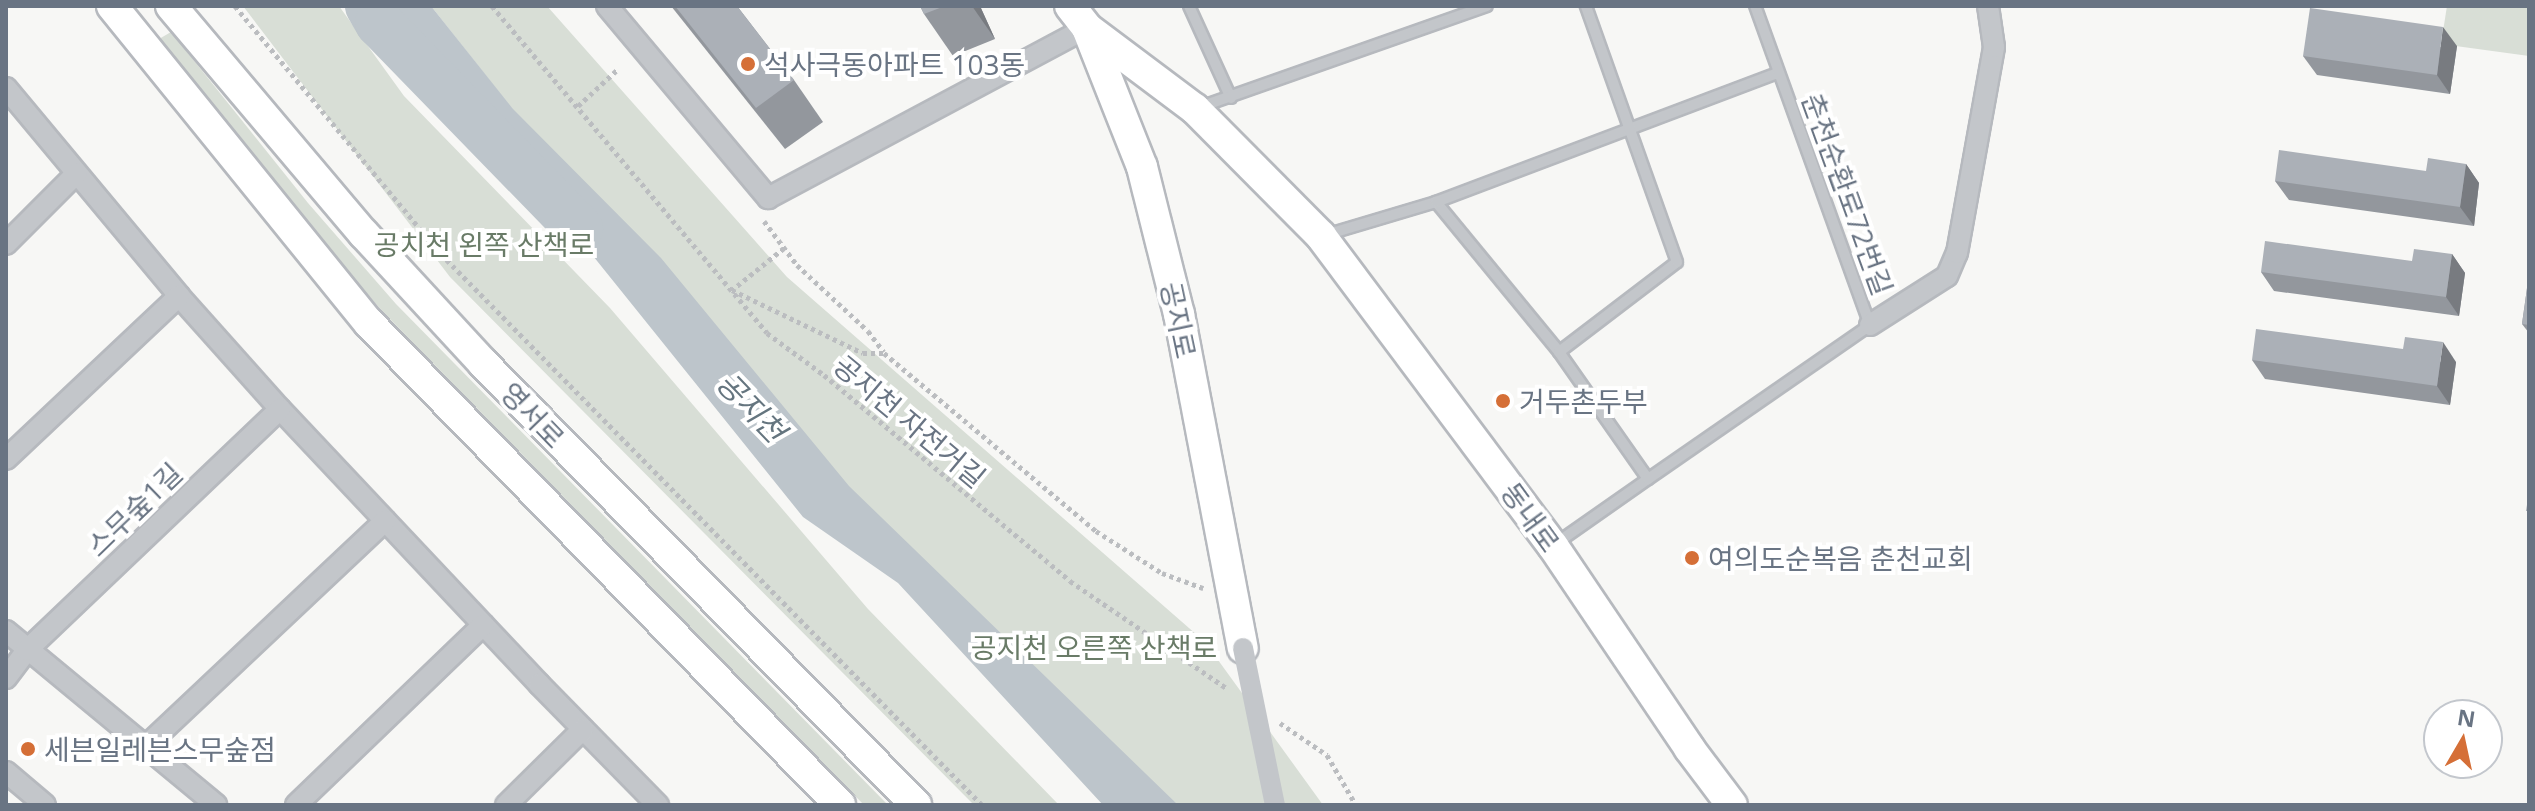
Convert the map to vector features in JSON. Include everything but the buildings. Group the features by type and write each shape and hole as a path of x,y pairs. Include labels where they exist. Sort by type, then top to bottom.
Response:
{"street":[{"name":"영서로","path":"112,6 369,323 840,805"},
{"name":"영서로","path":"171,6 364,234 483,363 916,805"},
{"path":"607,6 768,198 1078,17"},
{"path":"1870,325 1947,276 1957,253 1994,47 1988,6"},
{"name":"동내로","path":"1078,17 1195,109 1321,236 1553,546 1689,748 1732,805"},
{"name":"공지로","path":"1078,17 1142,167 1179,314 1243,648"},
{"path":"6,88 179,296 280,409 658,805"},
{"path":"6,244 77,173"},
{"path":"6,459 179,296"},
{"name":"스무숲1길","path":"6,678 27,650 280,409"},
{"path":"145,747 385,521"},
{"path":"296,805 483,625"},
{"path":"6,631 216,805"},
{"path":"1243,648 1275,805"},
{"path":"506,805 583,729"},
{"path":"6,772 45,805"}],"lane":[{"path":"1189,6 1231,98"},
{"path":"1195,109 1487,6"},
{"path":"1559,352 1677,262 1586,6"},
{"name":"춘천순환로72번길","path":"1553,546 1870,325 1755,6"},
{"path":"1321,236 1436,202 1778,73"},
{"path":"1436,202 1559,352 1648,479"}],"path":[{"path":"235,6 441,254 982,805"},
{"name":"공지천 자전거길","path":"492,6 767,333 824,375 1070,581 1238,696"},
{"path":"578,106 618,69"},
{"path":"758,185 756,211 784,248 868,331 884,353 1096,531 1162,573 1233,599"},
{"path":"784,248 732,290 863,353 884,353"},
{"path":"1278,721 1327,755 1356,805"}],"green space":[{"name":"공치천 왼쪽 산책로","path":"243,6 339,6 404,96 610,308 868,609 1059,805 974,805 450,277"},
{"name":"공지천 오른쪽 산책로","path":"431,6 547,6 787,277 1205,642 1323,805 1166,805 730,385"},
{"path":"2447,6 2529,6 2529,56 2441,44"},
{"path":"171,32 308,203 396,304 888,805 864,805 383,312 292,208 162,45 159,39"}],"water":[{"path":"392,6 431,6 513,109 661,258 849,486 1178,805 1103,805 898,583 803,517"}],"waterway":[{"name":"공지천","path":"369,6 379,23 579,229"}],"place":[{"name":"석사극동아파트 103동","path":"748,64"},
{"name":"거두촌두부","path":"1503,401"},
{"name":"여의도순복음 춘천교회","path":"1692,558"},
{"name":"세븐일레븐스무숲점","path":"28,749"}]}
